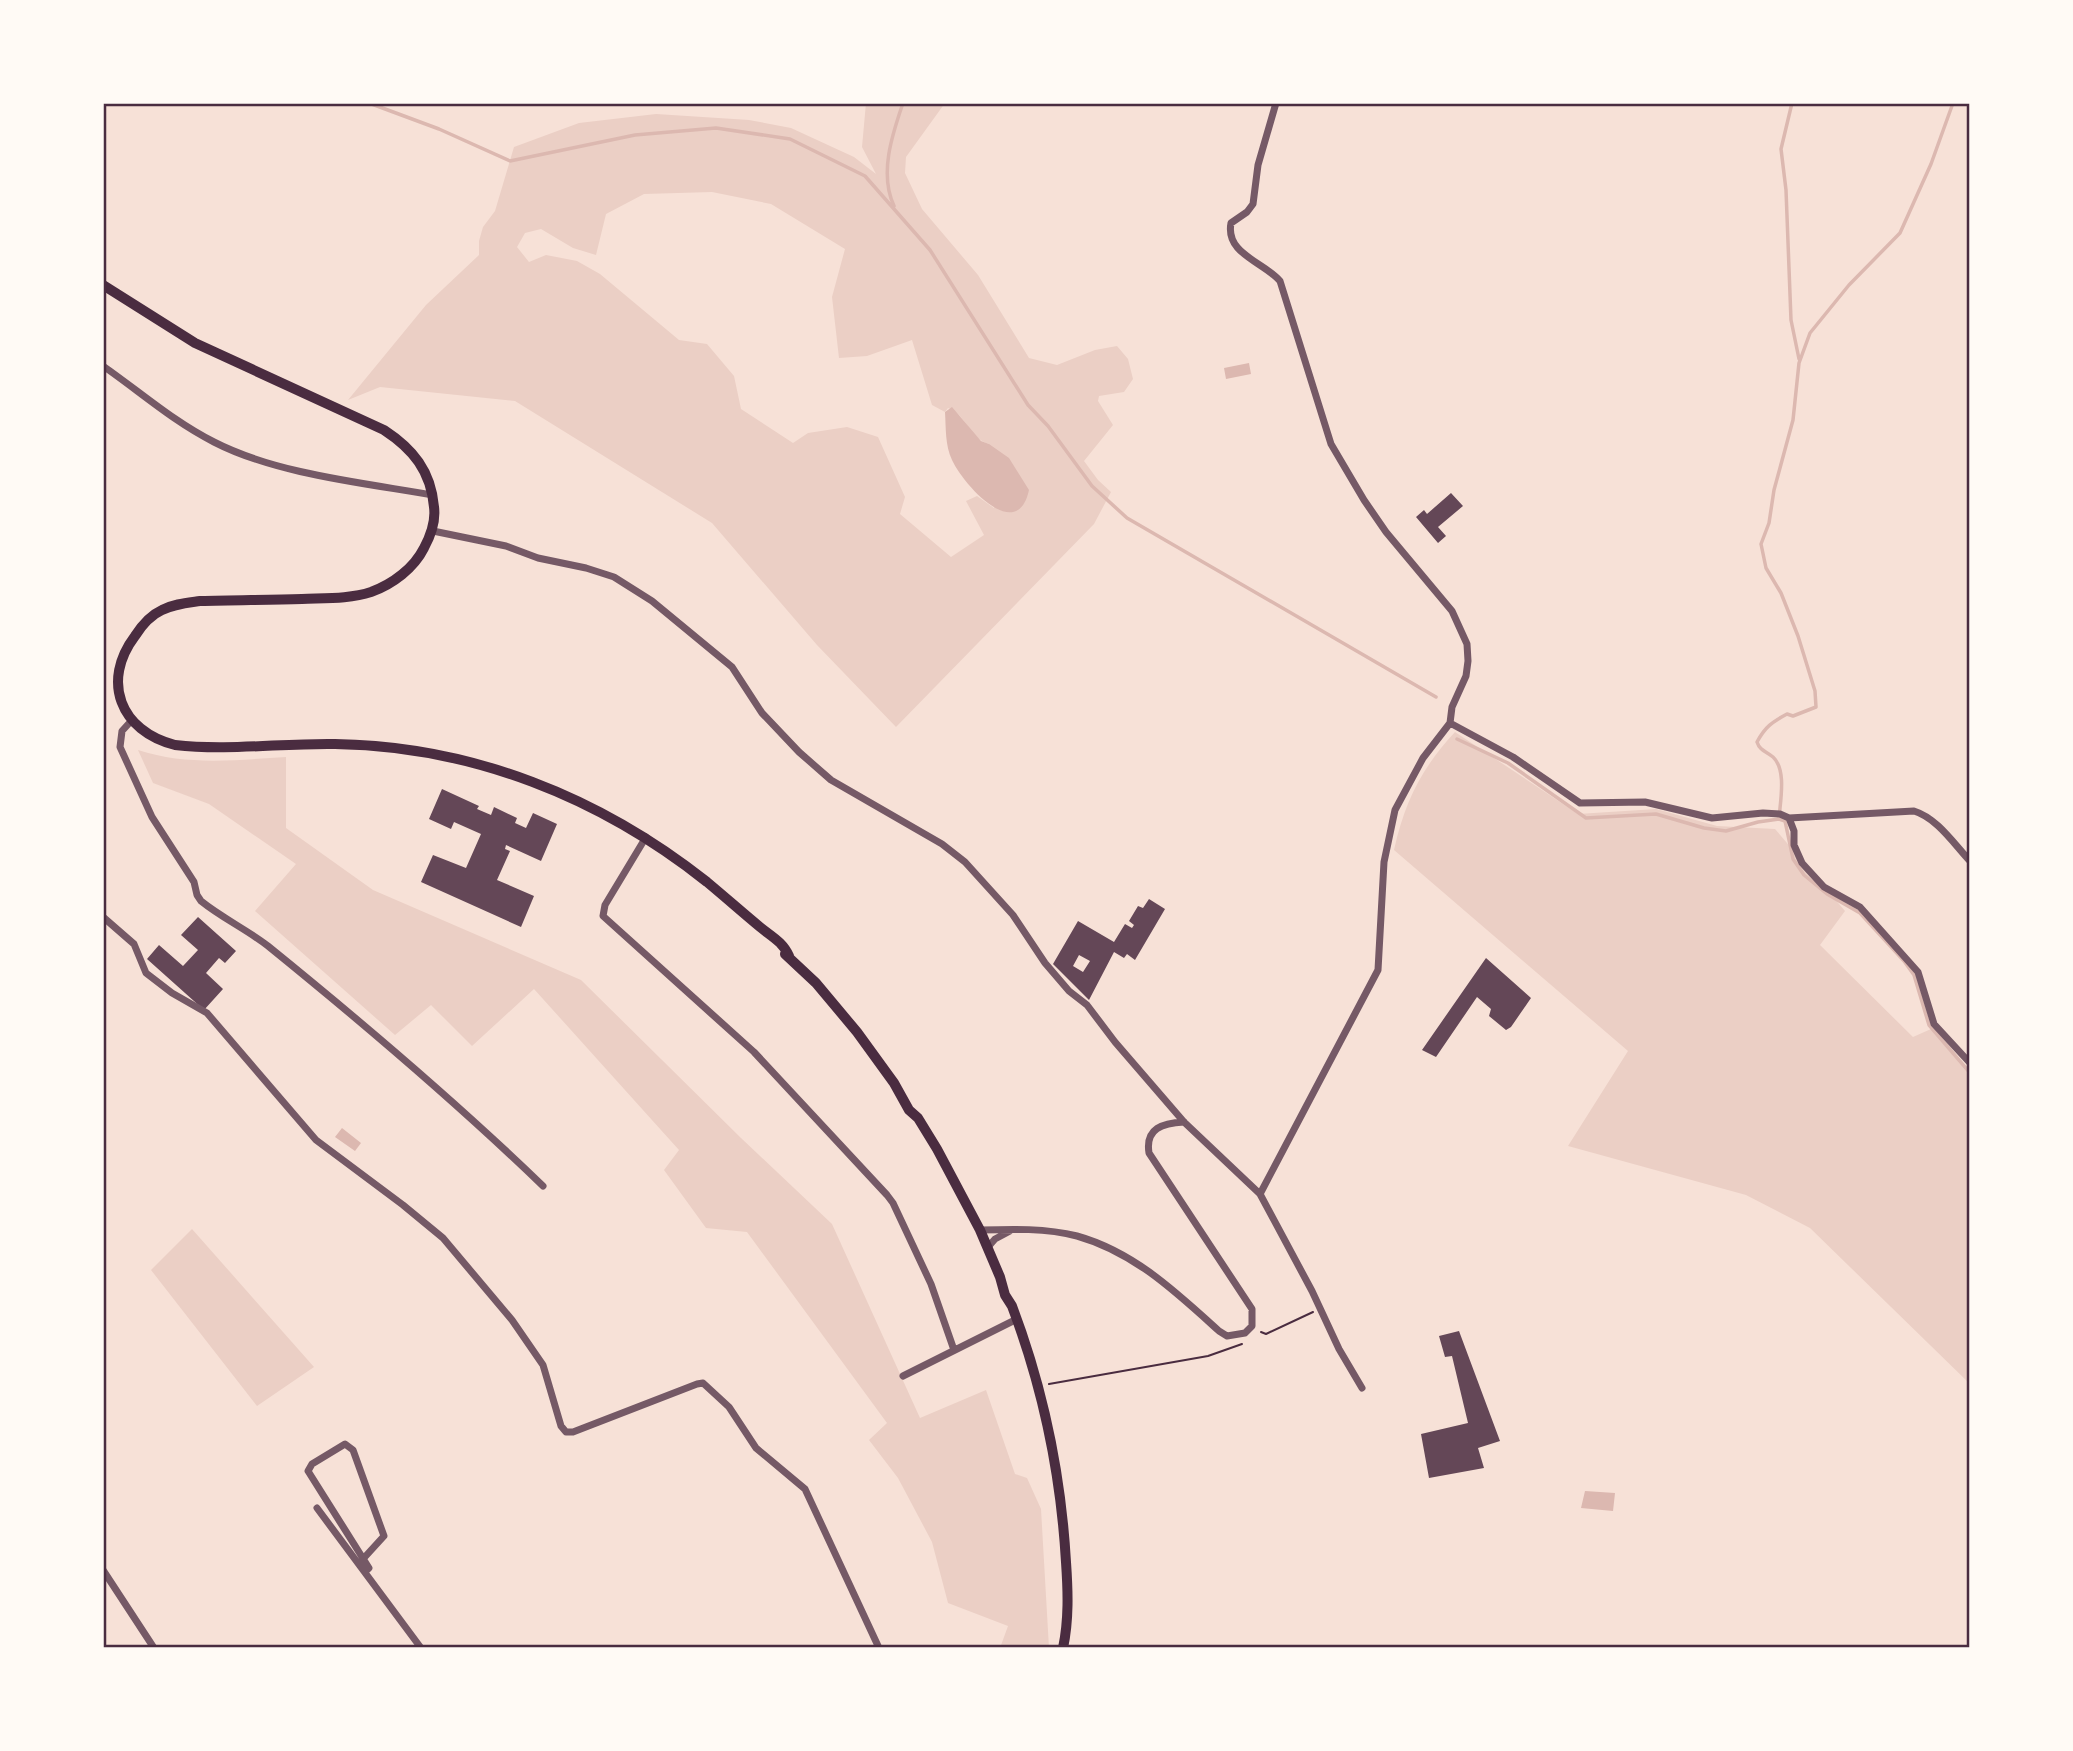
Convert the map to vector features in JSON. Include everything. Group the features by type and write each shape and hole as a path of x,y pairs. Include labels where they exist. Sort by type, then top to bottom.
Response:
{"main road":[{"path":"103,285 195,342 384,429 414,454 426,472 435,513 433,531 422,554 392,582 370,592 335,598 179,603 161,610 147,621 122,655 117,677 122,706 132,720 152,736 175,745 348,745 415,751 471,763 529,780 576,799 646,837 733,903 786,949 789,956 816,983 857,1032 894,1083 909,1110 918,1118 980,1230 1000,1277 1008,1285 1010,1302 1038,1385 1056,1468 1065,1545 1066,1635 1063,1648"},
{"path":"1066,1635 1071,1648"}],"street":[{"path":"1260,1194 1378,970 1384,862 1395,810 1418,767 1450,723 1452,707 1466,676 1468,661 1461,628 1452,611 1386,532 1342,465 1321,417 1292,313 1280,281 1271,271 1250,260 1237,248 1229,232 1231,223 1247,212 1252,204 1258,165 1276,103"},
{"path":"103,366 196,433 234,452 276,467 433,495"},
{"path":"433,531 506,546 538,558 614,577 652,601 732,667 762,713 799,752 831,779 942,844 965,862 1013,915 1045,963 1069,991 1087,1005 1184,1122 1260,1194 1320,1307 1339,1349 1362,1388"},
{"path":"132,720 122,731 120,747 152,817 194,882 201,901 247,929 375,1032 477,1122 543,1186"},
{"path":"1450,723 1513,757 1580,803 1645,802 1712,818 1763,813 1780,814 1789,818 1913,811 1924,814 1934,822 1970,861"},
{"path":"1789,818 1794,831 1794,845 1802,863 1824,887 1860,907 1919,972 1934,1024 1970,1063"},
{"path":"646,837 605,905 603,916 754,1052 887,1195 931,1284 954,1350"},
{"path":"103,917 134,944 146,973 172,993 207,1013 316,1140 443,1238 512,1320 543,1365 561,1426 566,1432 586,1427 697,1384 703,1383 711,1388 729,1407 756,1448 805,1489 878,1648"},
{"path":"980,1230 1014,1229 1075,1236 1100,1245 1152,1272 1227,1336 1245,1333 1252,1326 1252,1309 1149,1153 1150,1135 1154,1129 1170,1123 1184,1122"},
{"path":"988,1247 998,1237 1014,1229"},
{"path":"903,1376 1017,1319"},
{"path":"363,1559 384,1536 353,1450 345,1444 312,1464 308,1471 363,1559 369,1568 365,1572"},
{"path":"317,1508 421,1648"},
{"path":"103,1570 155,1648"}],"path":[{"path":"1252,1326 1266,1334 1320,1307"},
{"path":"1048,1384 1208,1356 1242,1344 1245,1333"}],"shaded area":[{"path":"866,103 945,103 906,157 905,173 922,209 978,275 1029,358 1057,365 1095,350 1117,346 1128,359 1133,379 1124,392 1099,396 1098,401 1113,425 1084,461 1111,492 1094,524 896,727 817,645 712,523 515,401 380,387 348,400 426,305 479,255 483,227 495,211 514,147 579,123 656,114 749,120 791,128 854,157 876,174 862,147","holes":["712,192 771,204 845,249 832,297 839,358 867,356 912,340 932,405 945,412 948,408 954,411 977,437 989,444 994,508 977,496 966,501 984,535 951,557 900,514 905,497 878,437 847,427 808,433 793,443 741,409 734,376 707,344 679,340 600,274 577,261 546,255 529,262 517,247 525,233 541,229 573,248 596,255 606,214 644,194"]},
{"path":"1249,363 1251,374 1226,379 1224,368"},
{"path":"952,407 981,441 1009,458 1029,490 1023,505 1013,512 1002,511 978,495 952,460 946,436 945,412"},
{"path":"1455,732 1578,814 1656,809 1717,826 1775,829 1845,911 1820,945 1913,1037 1931,1029 1970,1076 1970,1384 1810,1228 1746,1195 1568,1146 1628,1051 1394,850 1403,816 1416,786"},
{"path":"138,750 193,760 286,757 286,828 373,890 581,980 832,1224 920,1418 986,1390 1015,1474 1027,1478 1041,1509 1049,1648 1000,1648 1008,1626 948,1603 932,1542 898,1478 869,1440 887,1423 747,1232 706,1228 664,1170 679,1150 534,989 472,1046 431,1005 395,1035 255,911 296,864 209,804 153,783"},
{"path":"342,1128 361,1143 355,1151 335,1137"},
{"path":"192,1229 314,1367 257,1406 151,1270"},
{"path":"1585,1491 1615,1493 1613,1511 1581,1508"}],"building":[{"path":"1451,493 1463,506 1438,527 1446,536 1438,543 1416,517 1424,510 1427,514"},
{"path":"442,789 479,806 477,809 491,815 494,807 517,818 515,823 526,828 533,813 557,824 541,861 506,845 505,849 510,851 497,880 534,896 521,927 421,882 433,855 466,868 481,834 454,822 451,829 429,819"},
{"path":"1149,899 1165,909 1135,960 1127,954 1124,958 1114,952 1089,1000 1053,964 1078,921 1114,942 1125,924 1132,928 1134,925 1129,921 1138,906 1143,908","holes":["1079,955 1090,961 1083,972 1073,966"]},
{"path":"198,917 236,951 225,963 219,958 206,973 223,989 204,1010 147,959 159,945 183,966 198,950 181,935"},
{"path":"1486,958 1531,998 1511,1027 1506,1030 1489,1016 1491,1009 1477,997 1436,1057 1422,1050"},
{"path":"1459,1331 1500,1441 1478,1448 1484,1468 1429,1478 1421,1434 1468,1423 1452,1356 1445,1357 1439,1336"}],"waterway":[{"path":"369,103 439,129 510,161 635,135 716,128 790,139 865,176 930,250 1028,405 1048,426 1092,486 1127,518 1436,697"},
{"path":"894,206 887,168 891,141 903,103"},
{"path":"1792,103 1781,149 1786,190 1791,320 1799,359"},
{"path":"1779,819 1782,786 1780,770 1773,757 1757,742 1773,722 1787,714 1793,716 1816,707 1815,691 1798,636 1781,593 1766,568 1761,544 1769,523 1774,490 1793,420 1799,363 1810,333 1849,285 1900,233 1931,164 1953,103"},
{"path":"1457,739 1508,763 1586,818 1656,814 1704,828 1726,831 1758,822 1779,819 1785,821 1793,859 1804,875 1827,894 1860,913 1904,961 1914,975 1929,1025 1970,1073"}]}
